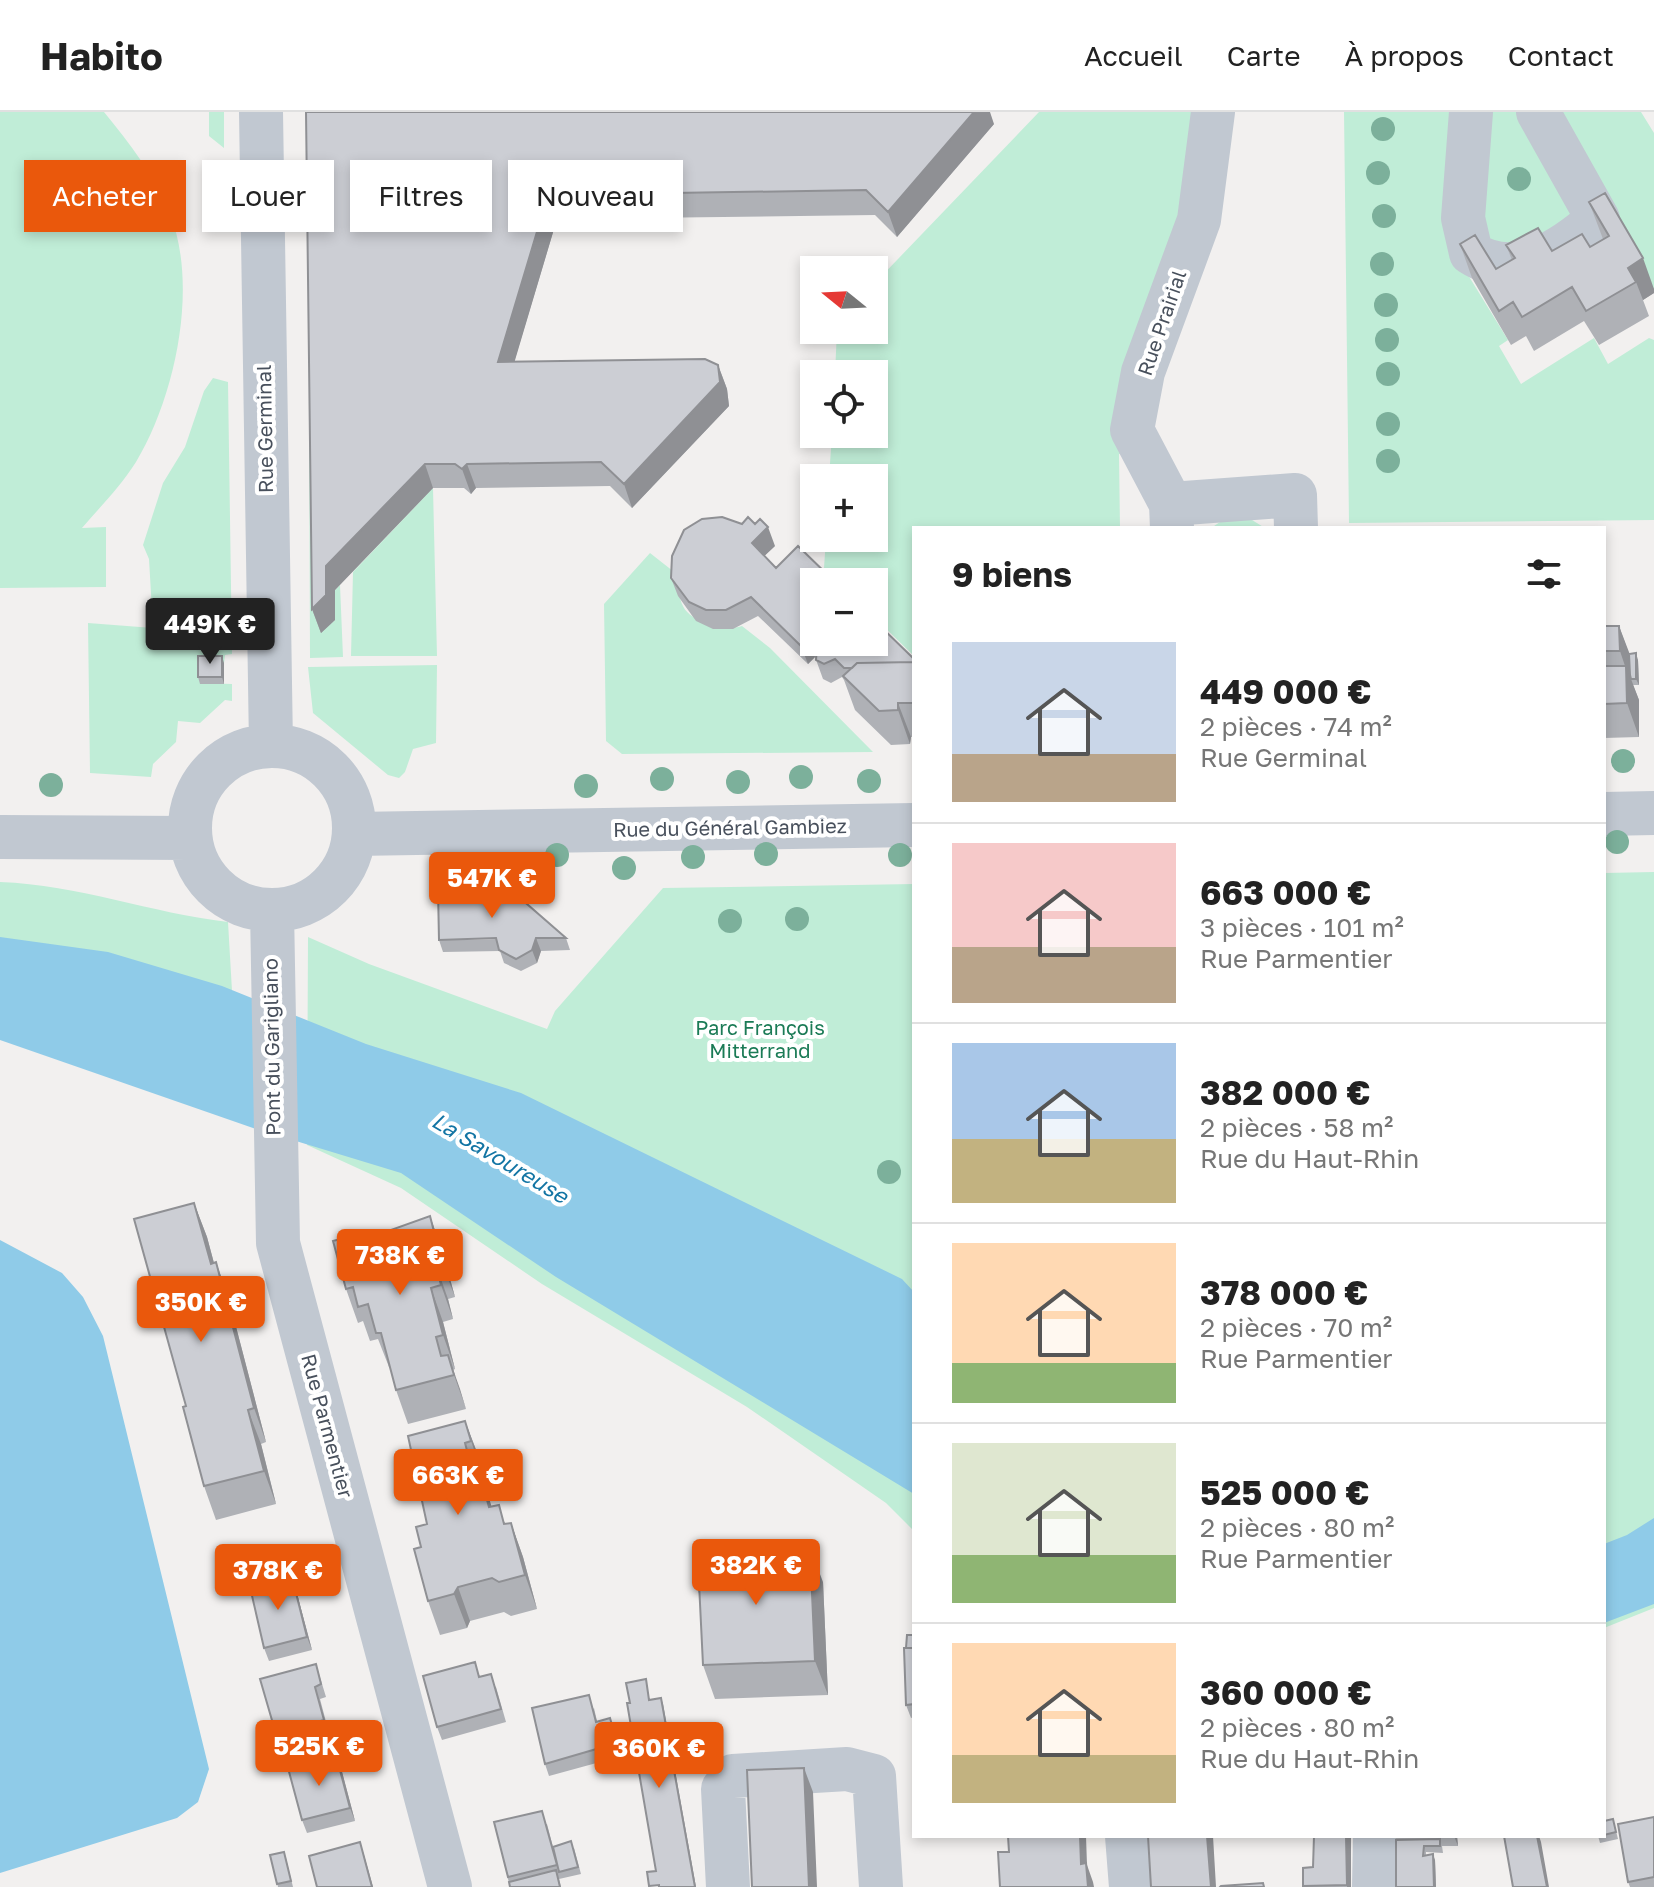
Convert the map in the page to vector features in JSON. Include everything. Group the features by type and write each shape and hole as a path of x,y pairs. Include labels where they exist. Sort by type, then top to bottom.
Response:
{"street":[{"name":"Rue Germinal","path":"261,112 271,746"},
{"name":"Rue Prairial","path":"1171,516 1132,430 1143,372 1199,220 1213,112"},
{"path":"1471,112 1463,218 1471,253 1487,264 1512,265 1534,263 1578,237 1598,219 1538,112"},
{"path":"1171,516 1295,495 1296,526"},
{"path":"271,746 298,750 322,763 341,782 352,807 354,834 348,858 336,879 318,896 296,907 271,928 213,885 198,863 190,838 191,810 202,785 220,764 244,751 271,746"},
{"path":"1606,814 1654,813"},
{"name":"Rue du Général Gambiez","path":"354,834 912,825"},
{"path":"0,837 190,838"},
{"name":"Pont du Garigliano","path":"271,928 274,1148"},
{"name":"Rue Parmentier","path":"274,1148 278,1243 450,1887"},
{"path":"728,1887 723,1789 733,1776 847,1769 874,1776 881,1887"},
{"path":"1127,1838 1131,1887"},
{"path":"1374,1887 1375,1838"}],"green space":[{"path":"0,112 104,112 140,160 24,160 24,232 175,232 182,274 182,307 172,374 150,436 136,462 82,528 106,527 106,587 0,588"},
{"path":"209,112 224,112 224,148 209,136"},
{"path":"1039,112 1196,112 1195,157 1128,453 1119,454 1120,526 912,526 912,654 888,631 888,568 824,568 825,552 888,552 888,464 830,464 831,448 888,448 888,360 836,360 836,344 888,344 888,269"},
{"path":"1344,112 1463,112 1457,257 1508,340 1499,346 1521,384 1594,338 1608,364 1649,338 1654,340 1654,520 1349,523"},
{"path":"1482,112 1527,112 1585,213 1527,255 1479,246"},
{"path":"1551,112 1641,112 1654,133 1654,290"},
{"path":"308,232 311,232 321,632 335,620 335,590 340,585 343,657 310,658"},
{"path":"213,378 228,382 232,654 225,655 224,663 200,663 200,683 232,684 232,701 225,700 200,723 178,721 176,742 153,764 151,777 90,773 88,623 153,628 149,559 143,545 163,483 185,447 204,391"},
{"path":"433,488 437,656 351,656 353,572"},
{"path":"1226,518 1252,520 1262,526 1214,526"},
{"path":"650,553 678,575 679,595 690,615 716,625 742,626 770,648 873,752 622,754 606,741 604,604"},
{"path":"437,665 436,743 413,749 405,772 399,778 388,775 313,713 308,667"},
{"path":"1654,872 1654,1608 1606,1627 1606,873"},
{"path":"0,882 58,888 228,922 233,1008 0,946"},
{"name":"Parc François Mitterrand","path":"912,884 912,1529 886,1503 747,1407 542,1284 401,1188 307,1145 308,937 369,964 547,1029 555,1011 663,888"}],"water":[{"name":"La Savoureuse","path":"0,937 108,952 222,986 366,1044 521,1093 902,1279 912,1290 912,1493 556,1277 401,1173 253,1128 0,1040"},
{"path":"0,1240 62,1273 83,1297 103,1336 209,1769 198,1802 177,1818 0,1873"},
{"path":"1654,1518 1654,1604 1606,1622 1606,1543 1627,1535"}],"building":[{"path":"306,112 974,112 888,212 866,190 683,193 683,160 508,160 508,232 537,232 498,362 705,359 718,365 720,382 624,484 601,462 467,464 462,469 455,464 425,464 326,566 326,595 312,609 307,232 334,232 334,160 307,160"},
{"path":"1605,193 1643,258 1628,268 1636,282 1586,311 1572,287 1522,317 1513,302 1499,311 1460,244 1475,235 1496,269 1515,258 1506,245 1538,228 1552,251 1582,234 1590,247 1609,236 1589,202"},
{"path":"722,517 742,524 748,517 755,524 760,519 768,527 752,543 776,568 798,546 800,552 804,552 821,568 800,568 800,645 751,597 726,610 706,610 689,602 671,578 672,556 684,530 702,519"},
{"path":"1606,626 1619,626 1620,651 1606,651"},
{"path":"888,634 912,657 912,662 857,663 852,668 844,668 835,659 824,664 816,660 816,656 888,656"},
{"path":"1636,653 1636,679 1631,679 1629,654"},
{"path":"198,656 222,656 222,677 198,677"},
{"path":"912,662 912,703 898,703 898,710 879,711 843,676 857,663"},
{"path":"1606,666 1626,666 1627,703 1606,704"},
{"path":"438,890 496,890 520,898 566,938 536,938 532,950 516,959 499,950 496,938 439,940"},
{"path":"194,1203 211,1264 216,1262 254,1408 248,1410 264,1471 204,1486 183,1407 186,1406 134,1219"},
{"path":"430,1216 442,1263 436,1265 441,1285 431,1288 443,1335 436,1337 441,1356 448,1355 454,1375 396,1390 381,1333 376,1333 368,1304 358,1307 353,1287 346,1289 333,1241 359,1234 366,1239"},
{"path":"465,1421 471,1441 465,1443 470,1462 476,1460 489,1507 499,1505 504,1524 511,1523 525,1575 499,1582 492,1578 458,1587 454,1594 428,1601 414,1549 421,1547 416,1527 427,1524 408,1436"},
{"path":"810,1548 815,1661 703,1665 699,1583 695,1583 696,1575 699,1575 699,1553"},
{"path":"292,1577 307,1637 264,1648 250,1587"},
{"path":"907,1635 912,1635 912,1648 906,1648"},
{"path":"904,1648 912,1648 912,1704 906,1705"},
{"path":"475,1662 479,1677 491,1674 501,1709 437,1727 423,1676"},
{"path":"316,1664 321,1684 315,1687 324,1720 276,1734 260,1679"},
{"path":"646,1679 649,1700 661,1698 695,1887 649,1886 647,1872 656,1871 626,1683"},
{"path":"589,1695 596,1722 610,1718 617,1743 545,1764 532,1708"},
{"path":"336,1755 350,1808 302,1820 288,1768"},
{"path":"804,1768 809,1887 752,1887 747,1770"},
{"path":"542,1811 557,1865 508,1877 494,1822"},
{"path":"1654,1817 1654,1877 1628,1882 1618,1824"},
{"path":"1613,1819 1616,1832 1606,1834 1606,1821"},
{"path":"1008,1838 1080,1838 1081,1864 1086,1863 1088,1887 1000,1887 998,1852 1009,1852"},
{"path":"1148,1838 1207,1838 1211,1887 1151,1887"},
{"path":"1314,1838 1346,1838 1347,1885 1303,1886 1303,1868 1313,1867"},
{"path":"1504,1838 1537,1838 1547,1887 1513,1887"},
{"path":"1440,1839 1440,1846 1424,1846 1423,1856 1433,1854 1434,1887 1396,1887 1396,1840"},
{"path":"571,1841 578,1867 559,1872 553,1847"},
{"path":"360,1842 372,1887 317,1887 309,1856"},
{"path":"284,1852 291,1881 277,1884 270,1855"},
{"path":"556,1870 560,1887 510,1887 509,1882"},
{"path":"1263,1883 1264,1887 1220,1887 1221,1886"}]}
